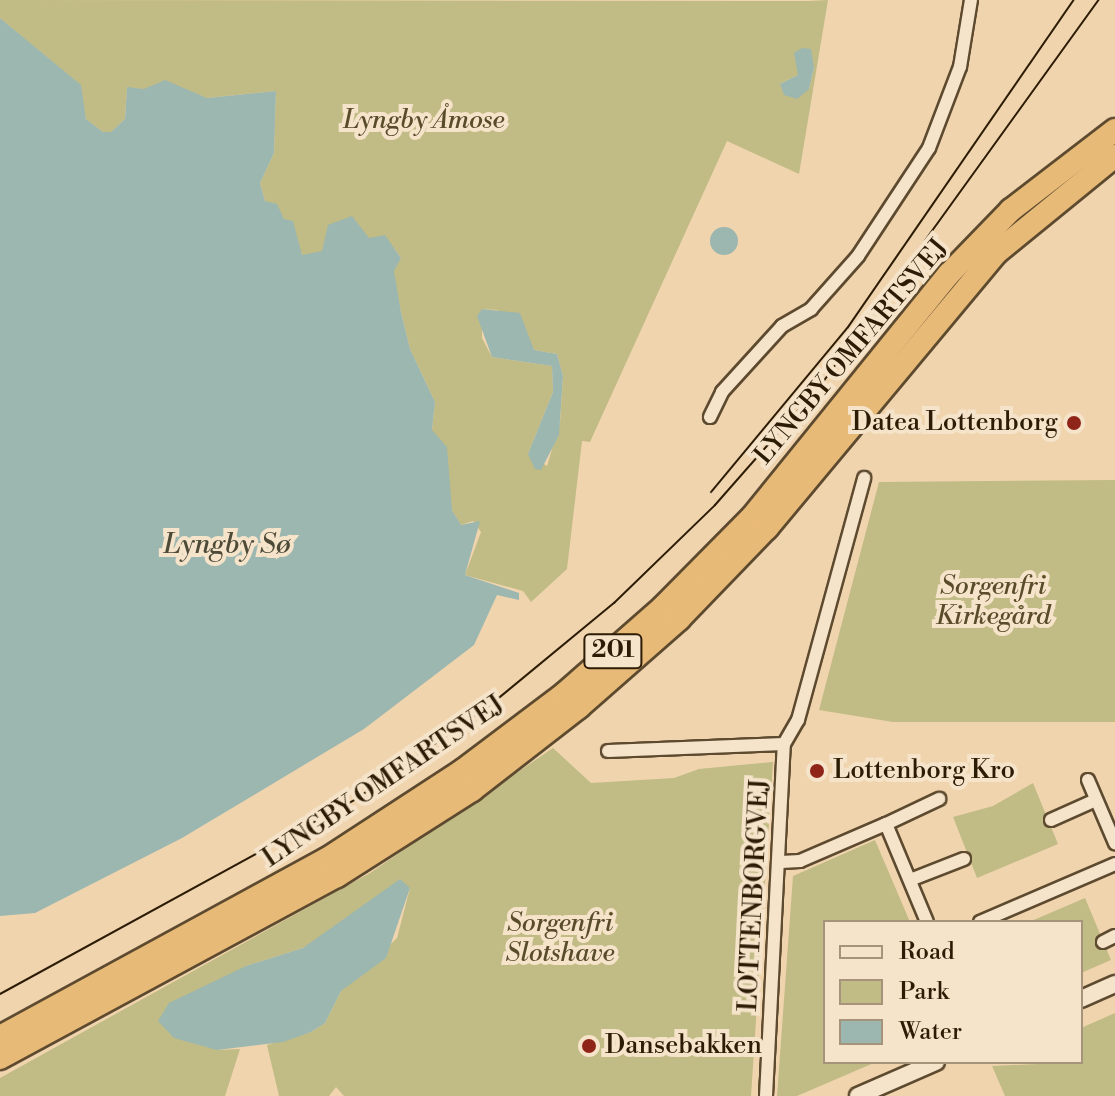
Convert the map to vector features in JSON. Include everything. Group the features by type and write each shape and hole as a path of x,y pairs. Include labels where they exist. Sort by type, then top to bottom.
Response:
{"highway":[{"name":"LYNGBY OMFARTSVEJ","path":"0,1037 327,859 462,771 564,694 664,606 752,517 949,274 1000,221 1112,131"},
{"name":"LYNGBY OMFARTSVEJ","path":"0,1058 337,876 472,790 579,707 679,619 767,528 961,291 996,253 1087,174 1115,158"}],"street":[{"path":"710,417 722,392 772,337 811,309 858,256 929,148 960,67 971,0"},
{"name":"LOTTENBORGVEJ","path":"766,1096 781,862 784,744 798,720 864,478"},
{"name":"LOTTENBORGVEJ","path":"608,751 784,744"},
{"path":"1088,780 1111,823 1115,843"},
{"path":"781,862 800,861 939,799"},
{"path":"1051,820 1096,800"},
{"path":"886,824 926,920"},
{"path":"910,880 964,859"},
{"path":"985,920 1115,864"},
{"path":"1083,998 1115,984"},
{"path":"858,1096 931,1064"}],"green space":[{"name":"Lyngby Åmose","path":"0,0 828,0 799,174 727,141 590,442 582,441 567,569 531,602 523,591 465,575 481,532 473,521 461,525 452,510 432,430 435,402 410,349 401,312 393,271 401,258 394,248 302,255 284,219 265,201 260,183 274,153 276,91 207,98 191,92 127,88 125,119 111,132 103,132 86,119 80,85 0,18","holes":["799,63 814,68 809,89 780,84 798,75","482,309 497,310 523,328 534,350 557,354 563,376 560,423 547,466 528,454 553,392 552,366 492,357 482,338"]},
{"name":"Sorgenfri Kirkegård","path":"1115,480 1115,722 893,722 819,710 879,482"},
{"name":"Sorgenfri Slotshave","path":"553,748 591,783 674,778 699,769 773,762 751,1096 344,1096 336,1087 329,1096 279,1096 267,1045 311,1032 325,1023 341,991 397,938 410,888 303,948 246,966 217,1050 240,1049 225,1096 0,1096 0,1078 370,873"},
{"path":"1033,783 1058,844 977,878 953,817 993,806"},
{"path":"875,840 909,920 823,920 823,1064 871,1064 797,1096 777,1096 793,876"},
{"path":"1085,898 1111,960 1083,972 1083,920 1034,920"},
{"path":"1115,1013 1115,1096 1005,1096 992,1066 1083,1064 1083,1027"}],"water":[{"name":"Lyngby Sø","path":"0,18 81,85 86,119 103,132 111,132 125,119 127,87 144,89 165,80 207,98 276,91 274,153 260,183 265,201 277,204 284,219 293,221 302,255 322,251 328,225 352,216 369,238 385,235 401,258 394,271 401,312 410,349 435,402 432,430 447,447 452,510 461,525 480,521 465,575 519,593 519,600 497,595 474,645 364,729 182,838 35,913 0,916"},
{"path":"802,48 811,49 814,68 809,89 797,99 784,95 780,84 798,75 794,53"},
{"path":"724,227 734,231 738,241 734,251 724,255 714,251 710,241 714,231"},
{"path":"482,309 520,313 534,350 557,354 563,376 559,435 541,470 535,469 528,454 553,392 552,366 492,357 477,316"},
{"path":"400,879 410,888 386,958 341,991 325,1023 311,1032 283,1042 217,1050 174,1038 158,1021 169,1003 246,966 303,948"}],"tram line":[{"path":"711,492 848,327 1074,0"},
{"path":"0,994 356,799 489,706 614,603 715,505 823,382 1099,0"}],"place":[{"name":"Datea Lottenborg","path":"1074,423"},
{"name":"Lottenborg Kro","path":"817,771"},
{"name":"Dansebakken","path":"589,1046"}]}
